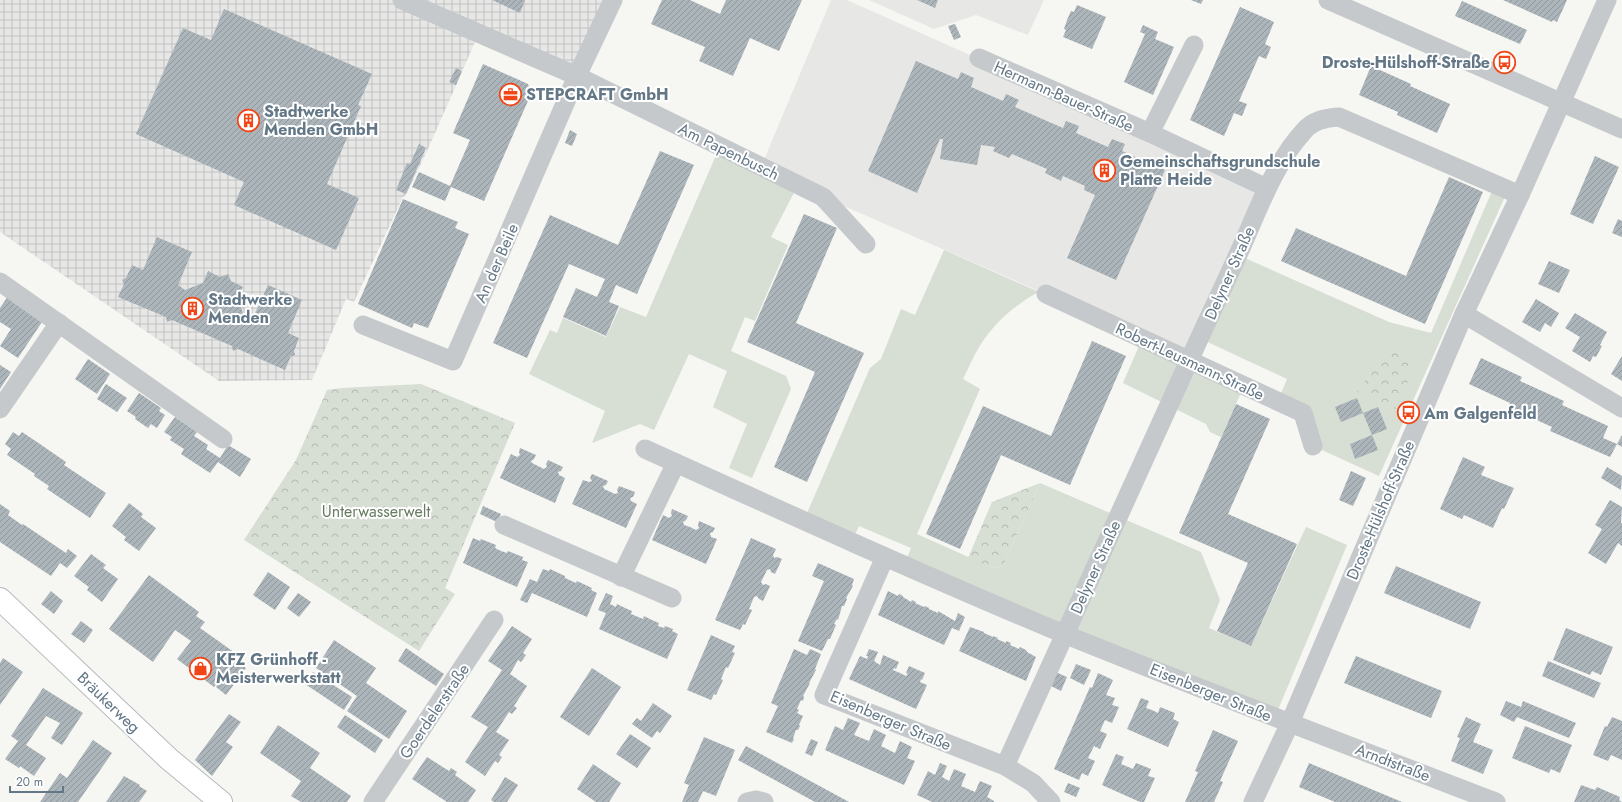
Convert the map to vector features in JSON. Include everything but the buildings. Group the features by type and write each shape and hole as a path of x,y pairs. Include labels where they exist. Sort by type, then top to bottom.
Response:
{"main road":[{"name":"Bräukerweg","path":"0,599 169,759 221,802"}],"street":[{"name":"Am Papenbusch","path":"402,0 577,76 823,197 866,244"},
{"path":"577,76 613,0"},
{"path":"1328,0 1622,129"},
{"name":"Droste-Hülshoff-Straße","path":"1254,802 1290,723 1464,314 1520,195 1607,0"},
{"name":"Hermann-Bauer-Straße","path":"1150,133 1194,45"},
{"name":"Hermann-Bauer-Straße","path":"979,58 1150,133 1267,188"},
{"name":"An der Beile","path":"363,325 453,361 577,76"},
{"name":"Delyner Straße","path":"1065,634 1220,295 1267,188 1290,149 1304,130 1322,118 1339,117 1520,195"},
{"path":"0,282 223,439"},
{"name":"Robert-Leusmann-Straße","path":"1046,294 1303,413 1313,446"},
{"path":"1464,314 1622,408"},
{"path":"0,409 59,323"},
{"name":"Eisenberger Straße","path":"645,448 885,557 1065,634 1290,723"},
{"path":"621,576 676,463"},
{"path":"504,525 672,598"},
{"name":"Eisenberger Straße","path":"885,557 824,695 1005,766 1033,783 1051,802"},
{"name":"Goerdelerstraße","path":"373,802 494,620"},
{"path":"1005,766 1065,634"},
{"name":"Arndtstraße","path":"1290,723 1496,802"},
{"path":"747,802 756,800 764,802"}],"shaded area":[{"path":"0,0 611,0 577,76 479,33 428,149 406,195 403,197 354,302 346,299 312,380 219,381 0,232"},
{"path":"831,0 847,0 1267,188 1189,361 1046,294 823,197 761,167"},
{"path":"869,0 1044,0 1028,35 976,15 934,29"}],"green space":[{"path":"720,146 798,185 771,237 788,245 755,321 745,317 731,351 786,376 791,389 752,478 729,468 747,424 713,407 727,371 689,354 654,430 640,424 592,443 605,411 529,374 550,330 557,333 563,318 606,337 620,307 646,317"},
{"path":"1495,184 1508,190 1379,476 1313,446 1303,413 1278,401 1287,379 1199,338 1238,255 1389,322 1431,333"},
{"path":"944,250 1039,292 1017,306 1003,318 985,338 973,358 963,379 980,389 917,534 993,568 1003,566 1040,483 1201,552 1220,600 1209,628 1251,646 1306,527 1347,545 1275,717 904,565 911,548 859,526 852,542 804,520 870,368 881,359 901,309 915,315"},
{"path":"1142,339 1244,386 1221,437 1210,432 1206,424 1123,383"},
{"path":"1387,348 1416,363 1396,409 1357,392"},
{"name":"Unterwasserwelt","path":"421,384 515,423 445,588 455,594 419,651 244,540 296,460 327,390"},
{"path":"1040,483 1003,566 993,568 968,558 992,502"}],"place":[{"name":"Droste-Hülshoff-Straße","path":"1505,62"},
{"name":"STEPCRAFT GmbH","path":"511,94"},
{"name":"Stadtwerke Menden GmbH","path":"248,120"},
{"name":"Gemeinschaftsgrundschule Platte Heide","path":"1105,170"},
{"name":"Stadtwerke Menden","path":"193,308"},
{"name":"Am Galgenfeld","path":"1409,413"},
{"name":"KFZ Grünhoff - Meisterwerkstatt","path":"200,668"}]}
